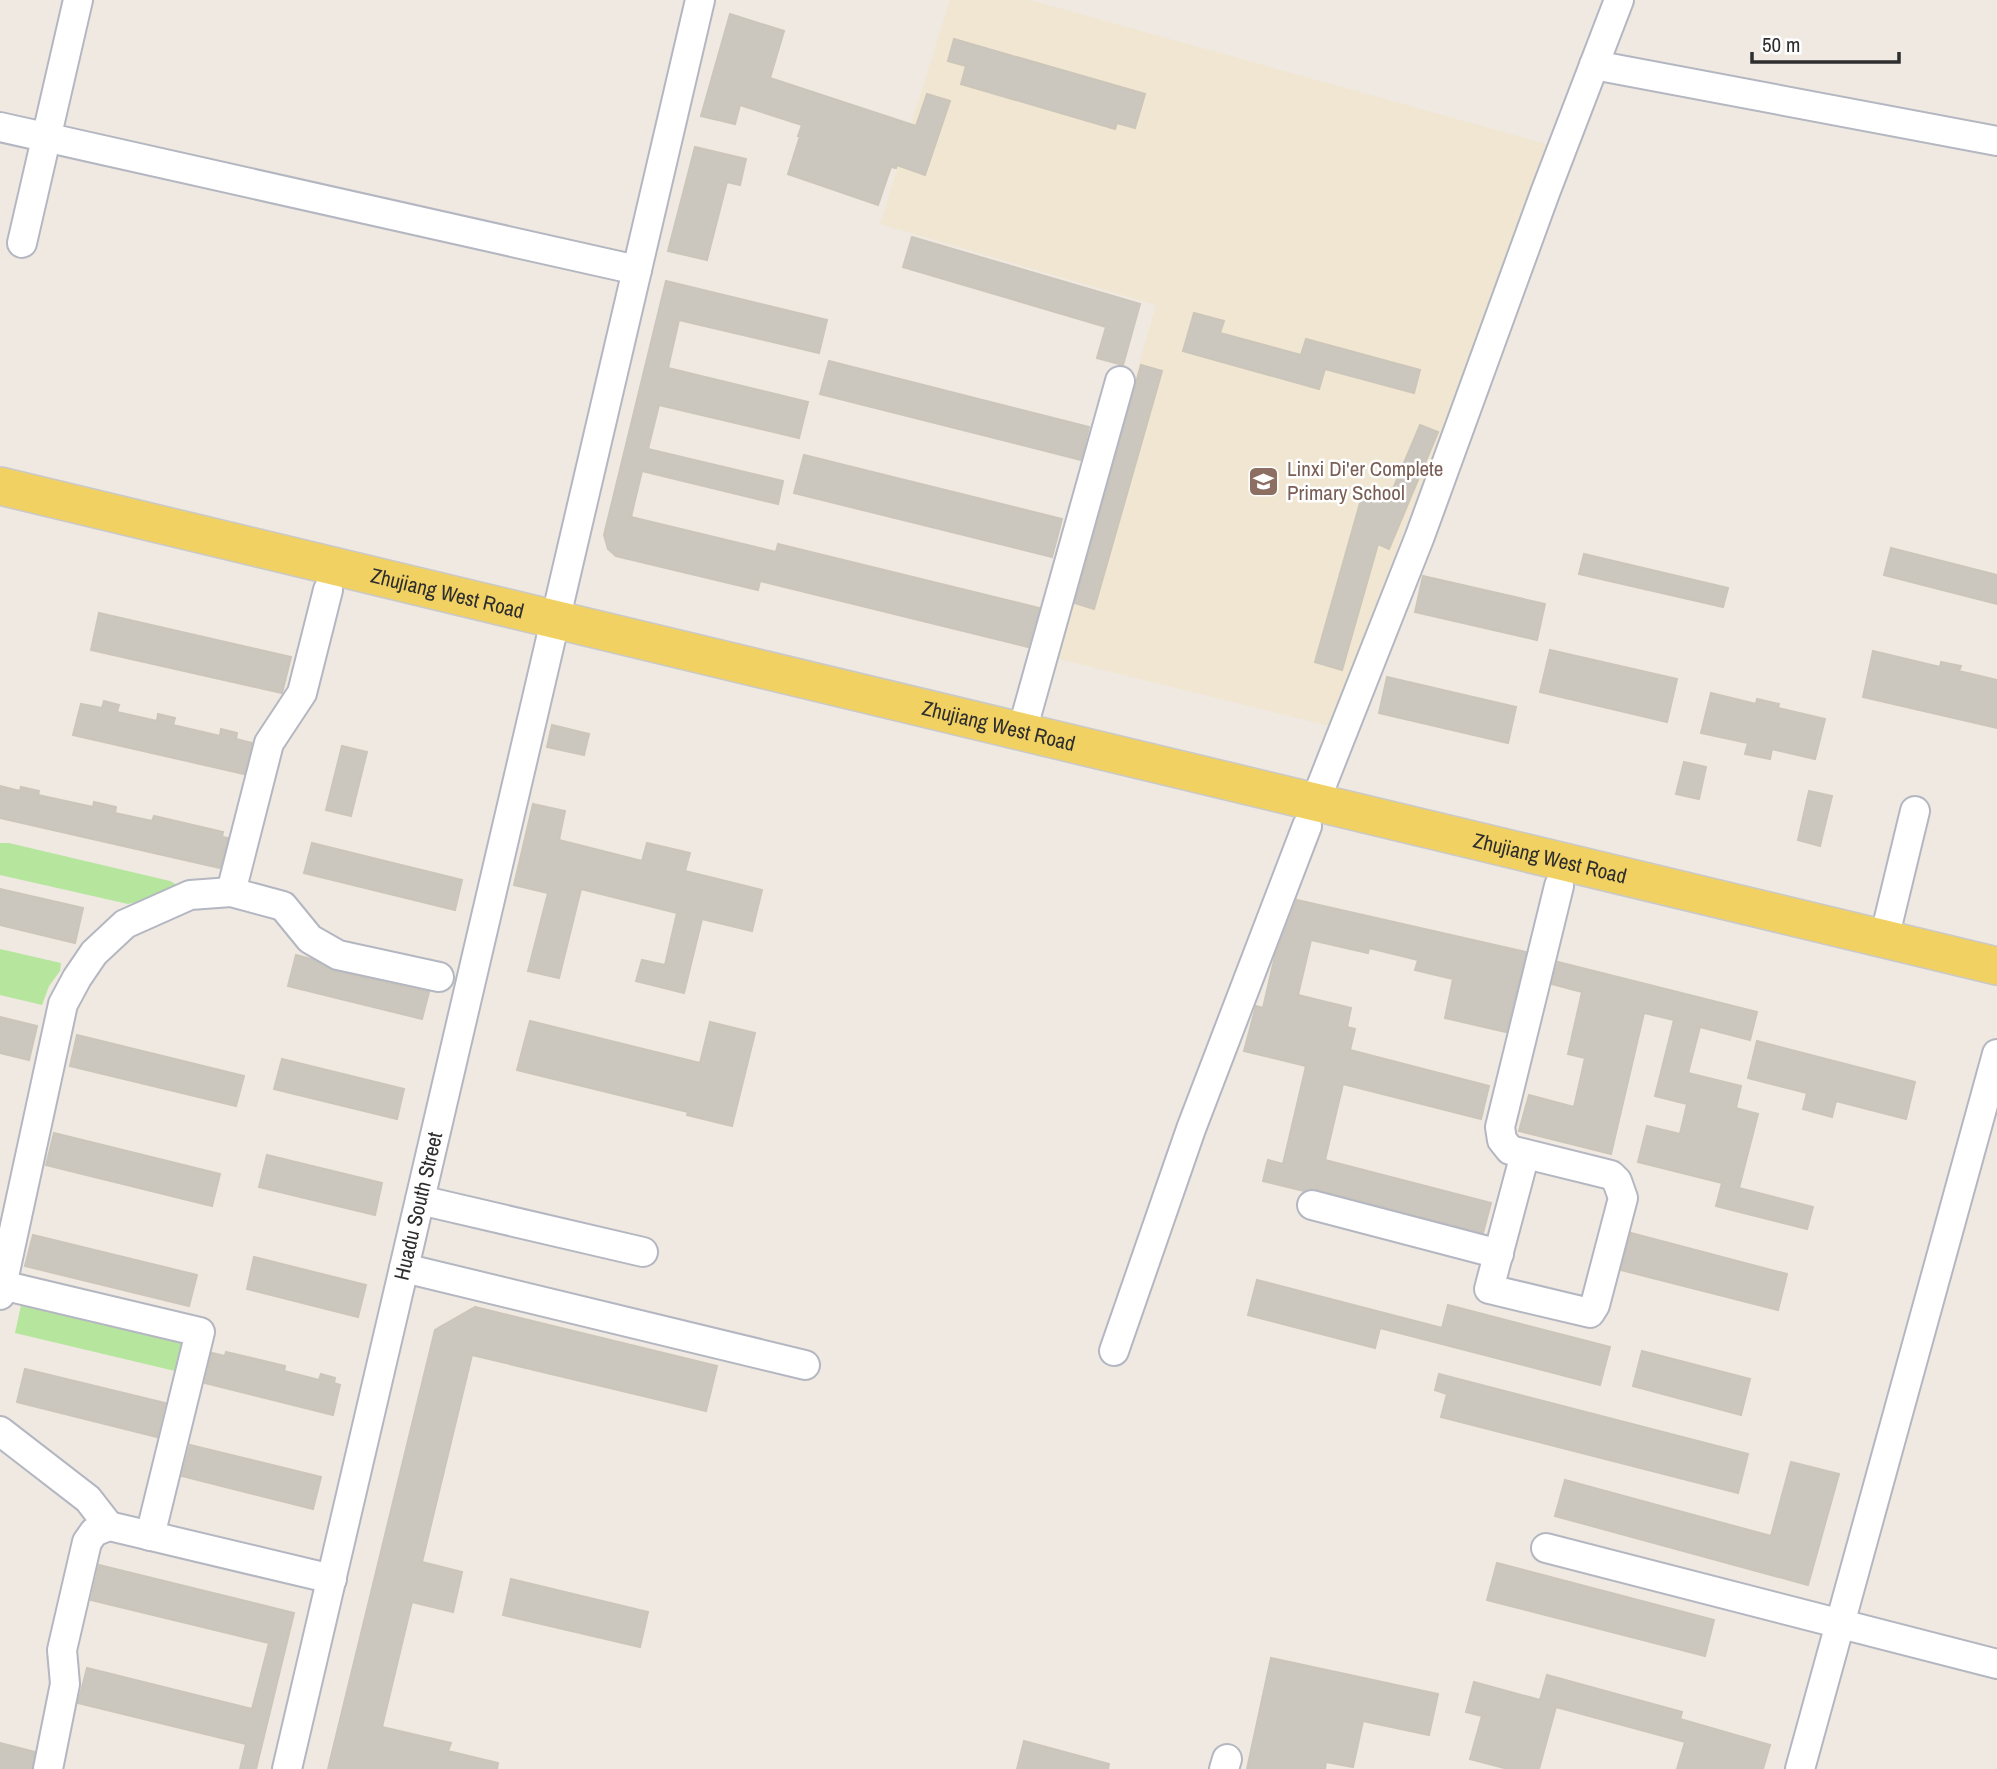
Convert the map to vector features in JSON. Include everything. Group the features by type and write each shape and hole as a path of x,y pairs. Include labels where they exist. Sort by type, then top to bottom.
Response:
{"main road":[{"name":"Zhujiang West Road","path":"0,486 552,631 1311,814 1997,966"},
{"name":"Zhujiang West Road","path":"0,511 328,590 552,631 1022,731 1559,886 1997,992"}],"street":[{"path":"22,243 78,0"},
{"name":"Huadu South Street","path":"287,1769 700,0"},
{"path":"1114,1351 1191,1129 1420,536 1619,0"},
{"path":"1594,65 1997,141"},
{"path":"0,127 637,270"},
{"path":"1022,731 1120,381"},
{"path":"231,892 269,743 302,693 328,590"},
{"path":"1884,939 1915,811"},
{"path":"1525,1154 1489,1289 1590,1313 1595,1305 1623,1198 1621,1189 1611,1175 1510,1150 1502,1140 1500,1127 1559,886"},
{"path":"150,1536 200,1332 1,1290 64,1004 77,978 94,953 125,924 190,895 231,892 283,906 310,939 338,955 439,978"},
{"path":"1800,1769 1997,1054"},
{"path":"420,1200 643,1252"},
{"path":"1312,1205 1499,1254"},
{"path":"404,1268 805,1365"},
{"path":"0,1431 88,1499 109,1526"},
{"path":"48,1769 65,1684 62,1650 87,1542 94,1532 109,1526 331,1579"},
{"path":"1546,1548 1997,1664"}],"shaded area":[{"name":"Linxi Di'er Complete Primary School","path":"950,0 1030,0 1550,145 1330,726 1055,658 1156,305 880,224"}],"green space":[{"path":"0,843 170,881 179,886 155,898 128,904 0,875"},
{"path":"0,949 61,963 60,971 49,986 42,1005 0,995"},
{"path":"22,1301 183,1339 175,1371 15,1333"}],"building":[{"path":"730,14 784,31 770,78 916,126 927,94 950,101 925,175 897,165 896,168 891,167 878,205 788,174 802,125 740,105 735,124 701,116"},
{"path":"954,39 1145,94 1135,128 1117,123 1115,129 961,84 966,66 948,61"},
{"path":"695,147 746,159 740,185 727,182 707,260 668,251"},
{"path":"912,237 1140,304 1123,365 1097,358 1106,327 903,267"},
{"path":"666,281 827,320 819,353 679,320 668,368 808,402 799,438 659,405 648,449 783,481 778,504 642,471 631,517 776,552 778,544 1039,608 1028,647 760,581 758,590 616,556 608,549 604,535"},
{"path":"1194,313 1224,321 1220,333 1301,355 1306,339 1420,370 1414,393 1325,369 1319,389 1183,351"},
{"path":"829,361 1089,427 1081,460 820,394"},
{"path":"1141,365 1162,371 1094,609 1075,603"},
{"path":"1420,425 1438,432 1389,549 1378,544 1342,670 1315,662 1364,489 1390,496"},
{"path":"804,455 1062,519 1052,557 794,493"},
{"path":"1891,548 1997,575 1997,604 1884,575"},
{"path":"1584,554 1728,588 1723,607 1579,574"},
{"path":"1423,576 1545,604 1537,640 1415,612"},
{"path":"99,613 291,657 282,693 91,650"},
{"path":"1550,650 1677,679 1667,722 1540,692"},
{"path":"1873,651 1940,667 1941,662 1961,666 1959,671 1997,680 1997,728 1863,697"},
{"path":"1387,677 1516,707 1508,743 1379,713"},
{"path":"1711,693 1756,704 1757,699 1779,704 1778,708 1825,719 1815,759 1772,749 1770,759 1745,754 1748,743 1701,733"},
{"path":"104,701 119,705 117,712 157,721 158,714 175,718 173,725 220,736 221,729 237,733 236,739 252,743 244,774 73,735 81,704 102,708"},
{"path":"552,725 589,734 584,755 547,747"},
{"path":"342,746 367,752 351,816 326,810"},
{"path":"1684,762 1706,767 1699,799 1676,794"},
{"path":"0,786 20,791 21,787 39,791 38,795 93,807 94,802 116,807 115,813 152,821 154,816 223,832 222,837 228,838 220,868 0,818"},
{"path":"1809,791 1832,796 1820,846 1798,840"},
{"path":"533,804 565,811 559,840 642,861 647,843 690,853 685,871 762,890 752,931 702,919 684,993 636,981 642,960 665,965 677,913 581,889 559,978 528,971 548,893 514,885"},
{"path":"312,843 462,880 455,910 304,873"},
{"path":"0,889 83,908 75,943 0,925"},
{"path":"1297,900 1526,952 1506,1032 1445,1018 1453,979 1415,970 1418,960 1369,948 1368,953 1311,940 1298,995 1351,1008 1347,1027 1355,1029 1350,1050 1489,1086 1481,1119 1343,1084 1325,1160 1491,1203 1483,1233 1316,1189 1304,1191 1263,1181 1268,1160 1283,1164 1306,1066 1244,1051 1256,1006 1263,1008 1275,956"},
{"path":"296,955 311,959 334,971 429,992 422,1019 288,986"},
{"path":"1558,962 1757,1012 1750,1040 1700,1027 1688,1073 1741,1086 1736,1108 1758,1114 1739,1188 1813,1207 1807,1229 1716,1206 1722,1183 1638,1162 1647,1126 1680,1134 1687,1104 1655,1096 1674,1020 1644,1013 1611,1154 1519,1131 1529,1095 1574,1107 1585,1058 1568,1054 1582,992 1552,984"},
{"path":"0,1017 37,1026 29,1060 0,1053"},
{"path":"530,1021 700,1063 710,1022 755,1033 732,1126 687,1115 688,1112 517,1070"},
{"path":"77,1035 244,1076 236,1106 70,1066"},
{"path":"1757,1041 1915,1082 1906,1119 1836,1101 1832,1117 1803,1109 1807,1093 1748,1078"},
{"path":"282,1059 404,1089 397,1119 274,1089"},
{"path":"54,1133 220,1174 212,1206 46,1165"},
{"path":"267,1155 382,1183 375,1215 259,1187"},
{"path":"1631,1233 1787,1274 1778,1310 1621,1270"},
{"path":"33,1235 197,1275 189,1306 25,1266"},
{"path":"254,1257 366,1285 358,1317 247,1289"},
{"path":"1257,1280 1442,1328 1448,1305 1610,1347 1600,1385 1380,1328 1375,1348 1248,1315"},
{"path":"475,1307 717,1366 706,1411 472,1355 422,1562 462,1572 453,1612 412,1602 382,1727 451,1743 448,1751 498,1763 497,1769 328,1769 435,1330"},
{"path":"1642,1351 1750,1379 1741,1415 1633,1386"},
{"path":"226,1352 285,1366 284,1371 319,1380 321,1374 335,1378 334,1383 340,1385 333,1415 205,1383 212,1353 225,1356"},
{"path":"25,1369 165,1403 157,1437 17,1402"},
{"path":"1439,1374 1748,1454 1738,1493 1441,1417 1447,1394 1435,1390"},
{"path":"190,1445 321,1477 313,1509 182,1476"},
{"path":"1791,1462 1839,1474 1808,1585 1555,1516 1565,1480 1771,1536"},
{"path":"1497,1563 1714,1620 1705,1656 1487,1600"},
{"path":"99,1565 294,1613 256,1769 240,1769 246,1744 78,1703 87,1668 252,1709 269,1643 91,1600"},
{"path":"511,1579 648,1612 640,1647 503,1615"},
{"path":"1271,1658 1438,1694 1429,1735 1363,1721 1353,1767 1326,1762 1325,1769 1247,1769"},
{"path":"1547,1675 1682,1712 1680,1719 1770,1745 1763,1769 1677,1769 1685,1742 1556,1707 1539,1769 1508,1769 1470,1759 1482,1716 1466,1712 1474,1682 1540,1700"},
{"path":"1024,1741 1109,1764 1108,1769 1017,1769"},
{"path":"0,1743 35,1752 32,1769 0,1769"}],"place":[{"name":"Linxi Di'er Complete Primary School","path":"1264,481"}]}
